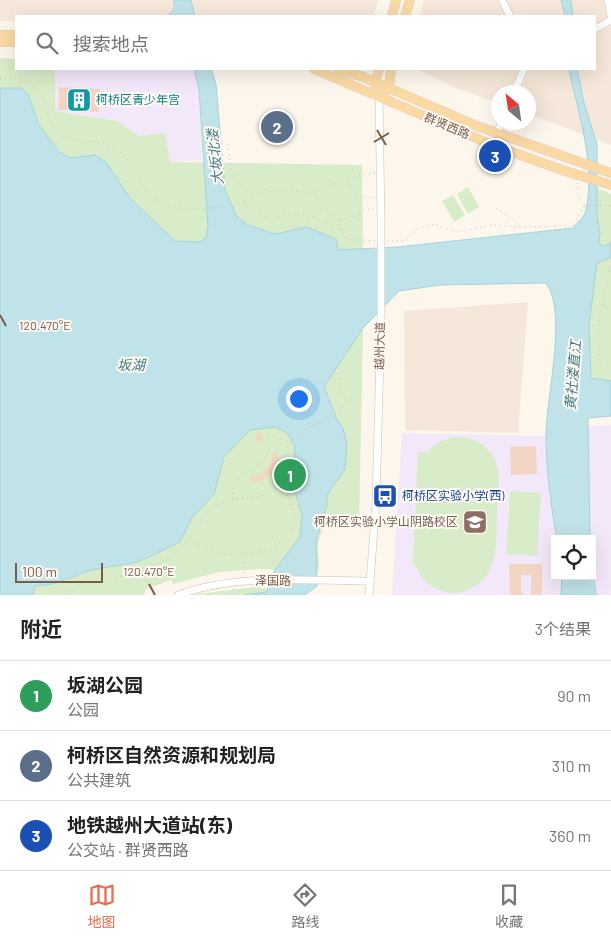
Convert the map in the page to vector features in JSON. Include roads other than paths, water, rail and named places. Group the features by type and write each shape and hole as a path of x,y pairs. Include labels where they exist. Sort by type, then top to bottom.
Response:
{"main road":[{"path":"392,15 396,0"},
{"path":"405,15 410,0"},
{"path":"0,35 15,35"},
{"path":"0,42 15,42"},
{"name":"群贤西路","path":"316,70 490,144 611,185"},
{"name":"群贤西路","path":"341,70 375,82 497,133 611,173"},
{"path":"375,82 379,70"},
{"path":"379,97 389,88 391,70"},
{"name":"越州大道","path":"375,82 379,97"}],"street":[{"path":"502,0 510,15"},
{"path":"596,29 611,18 608,0"},
{"path":"517,85 524,70"},
{"name":"越州大道","path":"370,595 376,502 381,319 379,97"},
{"name":"泽国路","path":"178,595 220,584 244,581 370,581"}],"water":[{"path":"174,0 191,0 195,15 168,15 174,10"},
{"path":"561,0 571,0 573,15 565,15"},
{"name":"坂湖","path":"194,70 211,70 216,84 225,190 237,217 248,225 275,234 307,227 336,239 338,250 398,247 573,228 583,217 589,192 585,139 569,70 577,70 584,103 597,144 599,244 603,246 611,243 611,258 597,263 589,325 591,378 611,381 611,416 588,418 590,535 556,535 548,473 546,436 556,334 552,296 546,283 440,285 399,291 363,328 324,387 336,418 343,428 347,445 345,469 327,495 327,506 316,541 317,586 305,595 245,595 266,592 274,571 300,537 302,516 293,484 295,446 287,433 276,427 250,430 224,457 214,494 192,518 180,542 138,562 91,570 53,584 35,586 33,595 0,595 0,88 21,88 28,94 39,125 59,152 70,158 95,155 106,162 130,198 175,241 200,242 206,238 208,226 199,90"},
{"path":"562,580 594,580 596,595 561,595"}],"place":[{"name":"柯桥区青少年宫","path":"79,100"},
{"name":"柯桥区自然资源和规划局","path":"277,127"},
{"name":"地铁越州大道站(东)","path":"495,156"},
{"name":"坂湖公园","path":"290,475"},
{"name":"柯桥区实验小学(西)","path":"385,496"},
{"name":"柯桥区实验小学山阴路校区","path":"475,522"}],"water label":[{"name":"大坂北溇","path":"215,157"},
{"name":"黄社溇直江","path":"573,375"}]}
